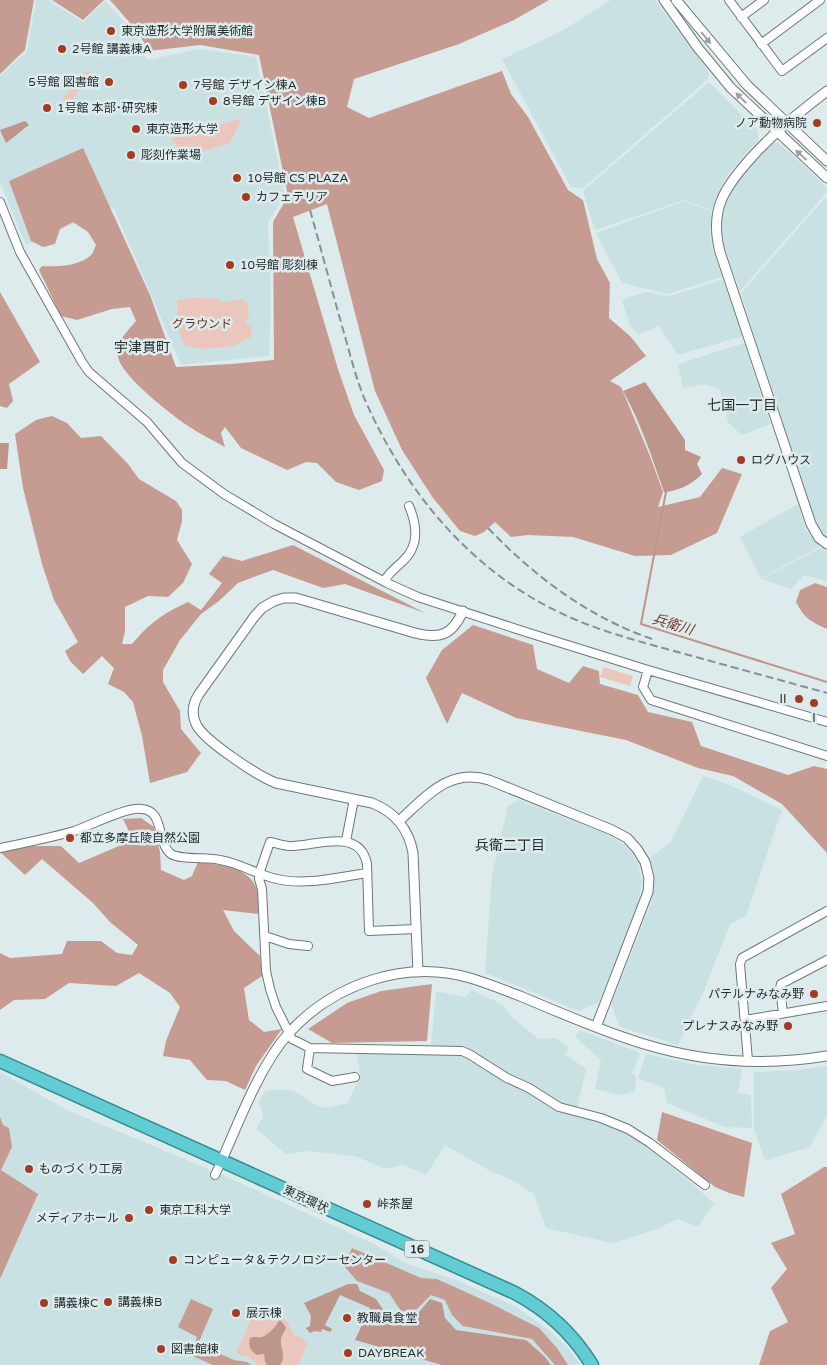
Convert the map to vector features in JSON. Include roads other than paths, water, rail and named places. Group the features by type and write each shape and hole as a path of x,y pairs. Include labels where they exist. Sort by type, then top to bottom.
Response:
{"highway":[{"name":"東京環状","path":"0,1062 222,1160 524,1298 547,1313 559,1324 580,1346 592,1365"}],"street":[{"path":"664,0 721,78 744,102 827,178"},
{"path":"676,0 738,76 827,160"},
{"path":"729,0 782,71 827,38"},
{"path":"741,17 764,0"},
{"path":"761,44 820,0"},
{"path":"827,92 776,132 736,175 727,187 717,215 717,238 722,259 811,524 819,538 827,544"},
{"path":"0,202 20,252 82,362 96,378 147,422 182,463 224,494 274,524 418,597 648,670 827,722"},
{"path":"384,581 391,569 404,560 415,539 415,519 408,506"},
{"path":"418,972 413,853 410,841 399,821 378,805 276,783 253,771 200,731 194,719 193,708 196,699 254,616 262,608 279,600 300,598 429,636 441,635 451,630 463,612"},
{"path":"648,670 643,687 651,700 827,756"},
{"path":"399,821 445,783 458,778 473,776 489,780 612,830 632,843 641,855 648,870 648,892 596,1027"},
{"path":"346,840 354,799"},
{"path":"0,848 73,831 125,812 141,809 148,810 156,817 164,842 172,854 178,857 224,861 279,880 302,882 367,873"},
{"path":"416,929 369,931 366,858 362,851 346,840 290,846 270,842 259,879 262,889 266,970 270,989 288,1034 292,1039 310,1048 462,1051 507,1078 530,1088 559,1107 601,1118 628,1130 650,1143 705,1185"},
{"path":"748,1061 740,964 742,958 827,911"},
{"path":"265,936 289,944 308,946"},
{"path":"783,1013 780,988 782,984 827,960"},
{"path":"215,1175 264,1070 273,1053 288,1034 320,1005 352,987 387,976 418,972 446,973 477,980 643,1044 677,1052 748,1061 790,1060 827,1056"},
{"path":"745,1020 827,1006"},
{"path":"310,1048 307,1069 332,1081 355,1077"}],"waterway":[{"name":"兵衛川","path":"666,492 641,624 827,682"}],"railway":[{"path":"310,210 352,363 365,400 400,467 446,527 472,553 501,577 533,598 581,622 640,642 827,693"},
{"path":"488,528 524,563 563,593 606,619 652,639"}],"place":[{"name":"東京造形大学附属美術館","path":"111,31"},
{"name":"2号館 講義棟A","path":"62,49"},
{"name":"5号館 図書館","path":"109,82"},
{"name":"7号館 デザイン棟A","path":"183,85"},
{"name":"8号館 デザイン棟B","path":"213,101"},
{"name":"1号館 本部･研究棟","path":"47,108"},
{"name":"ノア動物病院","path":"817,123"},
{"name":"東京造形大学","path":"136,129"},
{"name":"彫刻作業場","path":"131,155"},
{"name":"10号館 CS PLAZA","path":"237,178"},
{"name":"カフェテリア","path":"246,197"},
{"name":"10号館 彫刻棟","path":"230,265"},
{"name":"ログハウス","path":"741,460"},
{"name":"Ⅱ","path":"799,699"},
{"name":"Ⅰ","path":"814,703"},
{"name":"都立多摩丘陵自然公園","path":"70,838"},
{"name":"パテルナみなみ野","path":"814,994"},
{"name":"プレナスみなみ野","path":"788,1026"},
{"name":"ものづくり工房","path":"29,1169"},
{"name":"峠茶屋","path":"367,1204"},
{"name":"東京工科大学","path":"149,1210"},
{"name":"メディアホール","path":"129,1218"},
{"name":"コンピュータ＆テクノロジーセンター","path":"173,1260"},
{"name":"講義棟B","path":"108,1302"},
{"name":"講義棟C","path":"44,1303"},
{"name":"展示棟","path":"236,1313"},
{"name":"教職員食堂","path":"347,1318"},
{"name":"図書館棟","path":"161,1349"},
{"name":"DAYBREAK","path":"348,1353"}],"district":[{"name":"宇津貫町","path":"142,347"},
{"name":"七国一丁目","path":"742,405"},
{"name":"兵衛二丁目","path":"510,845"}],"park label":[{"name":"グラウンド","path":"202,324"}]}
